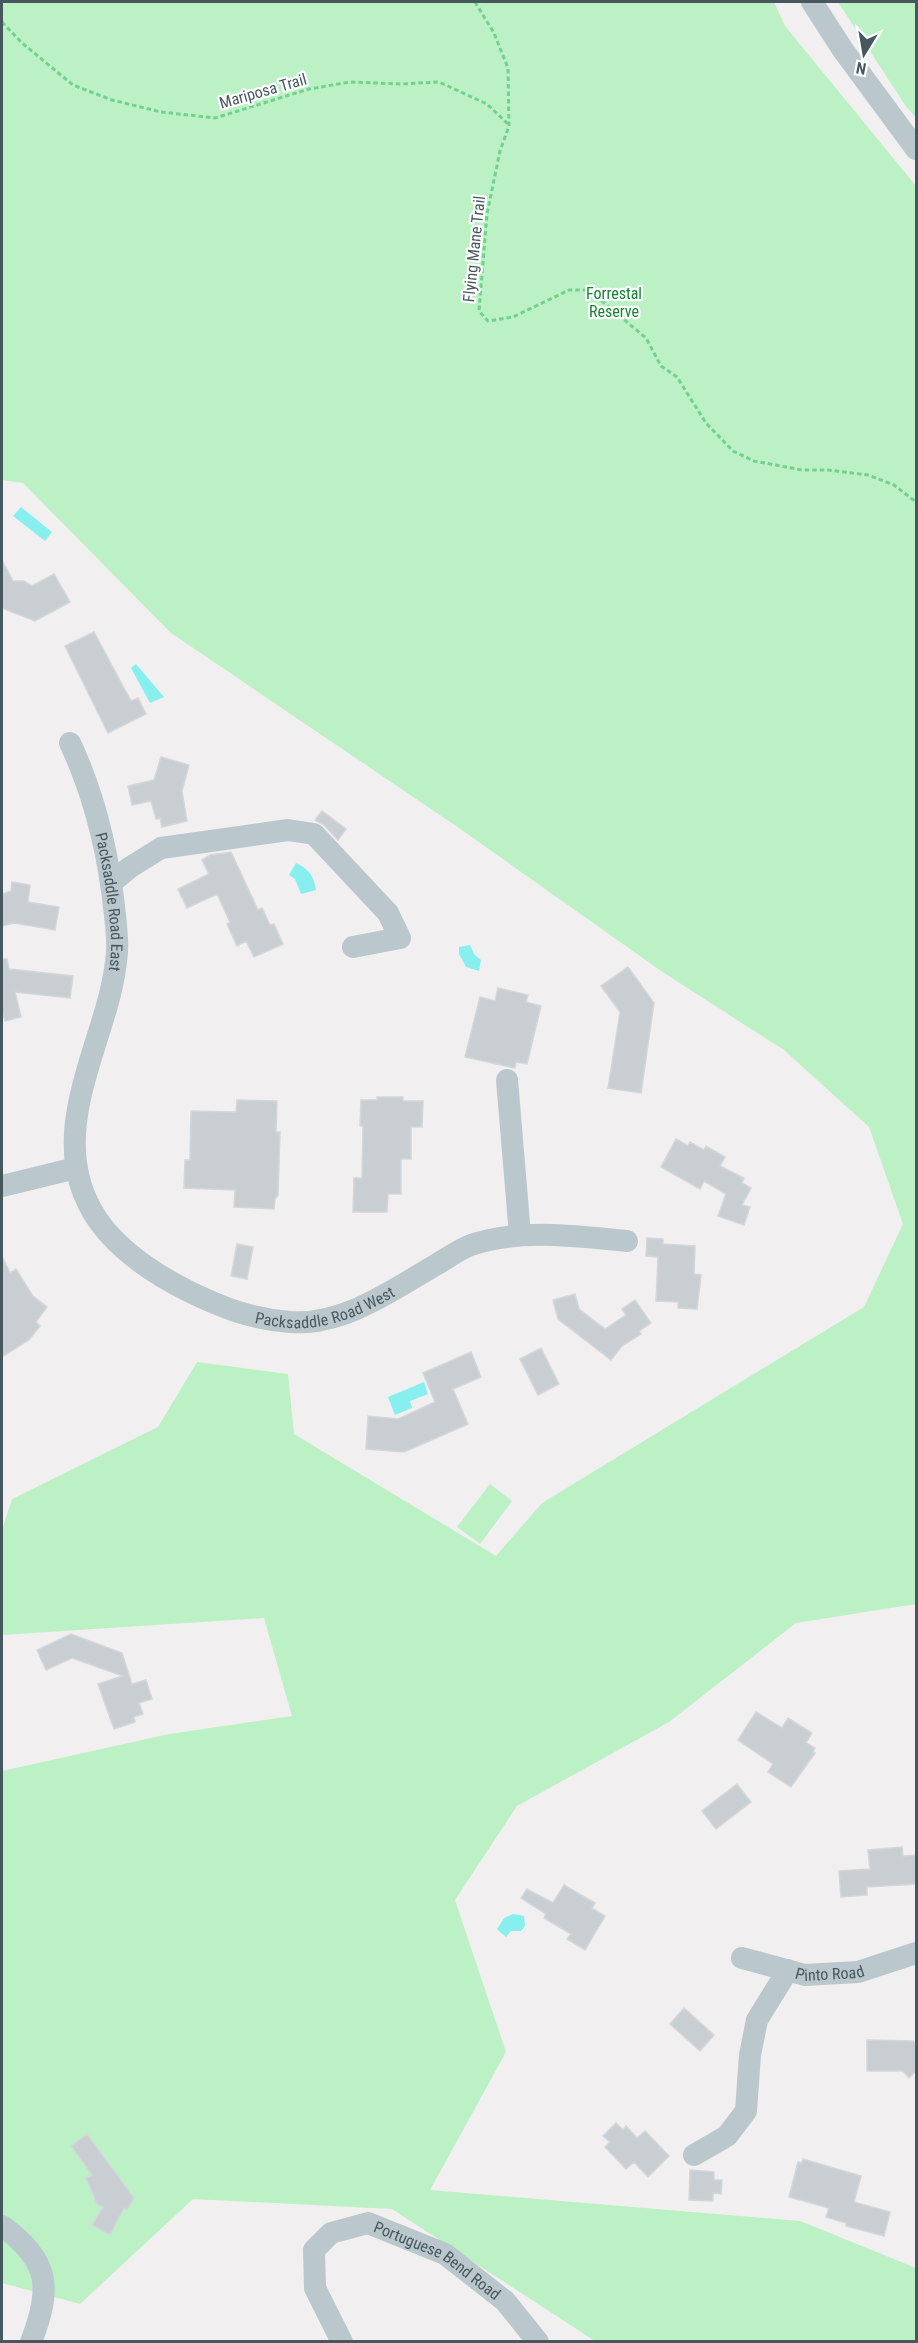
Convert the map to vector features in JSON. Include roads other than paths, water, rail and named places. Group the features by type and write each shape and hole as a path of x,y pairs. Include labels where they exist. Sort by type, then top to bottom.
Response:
{"street":[{"path":"812,2 848,58 916,149"},
{"name":"Packsaddle Road East","path":"70,743 83,771 111,883 118,948 116,972 104,1023 85,1080 78,1110 75,1139 76,1168"},
{"path":"111,883 129,868 161,848 288,830 314,834 388,913 400,938 353,947"},
{"path":"507,1080 520,1235"},
{"path":"2,1186 76,1168"},
{"name":"Packsaddle Road West","path":"76,1168 86,1200 103,1230 133,1258 196,1295 235,1312 260,1319 306,1323 344,1314 377,1298 468,1246 497,1238 520,1235 574,1235 627,1241"},
{"name":"Pinto Road","path":"742,1958 805,1975 858,1972 916,1953"},
{"path":"694,2156 727,2136 746,2111 750,2055 757,2020 788,1970"},
{"name":"Portuguese Bend Road","path":"342,2342 315,2288 314,2250 331,2232 368,2223 445,2254 505,2301 538,2342"},
{"path":"2,2226 20,2240 38,2263 45,2294 41,2316 31,2342"}],"water":[{"path":"21,507 52,532 45,541 13,516"},
{"path":"136,664 164,697 150,703 131,668"},
{"path":"296,863 310,874 316,890 301,894 295,879 289,875"},
{"path":"470,945 474,954 481,960 479,971 466,967 459,954 459,947"},
{"path":"424,1382 428,1394 410,1401 412,1408 395,1415 388,1397"},
{"path":"513,1914 524,1916 525,1926 521,1931 511,1931 506,1937 497,1929 504,1918"}],"park label":[{"name":"Forrestal Reserve","path":"614,302"}]}
